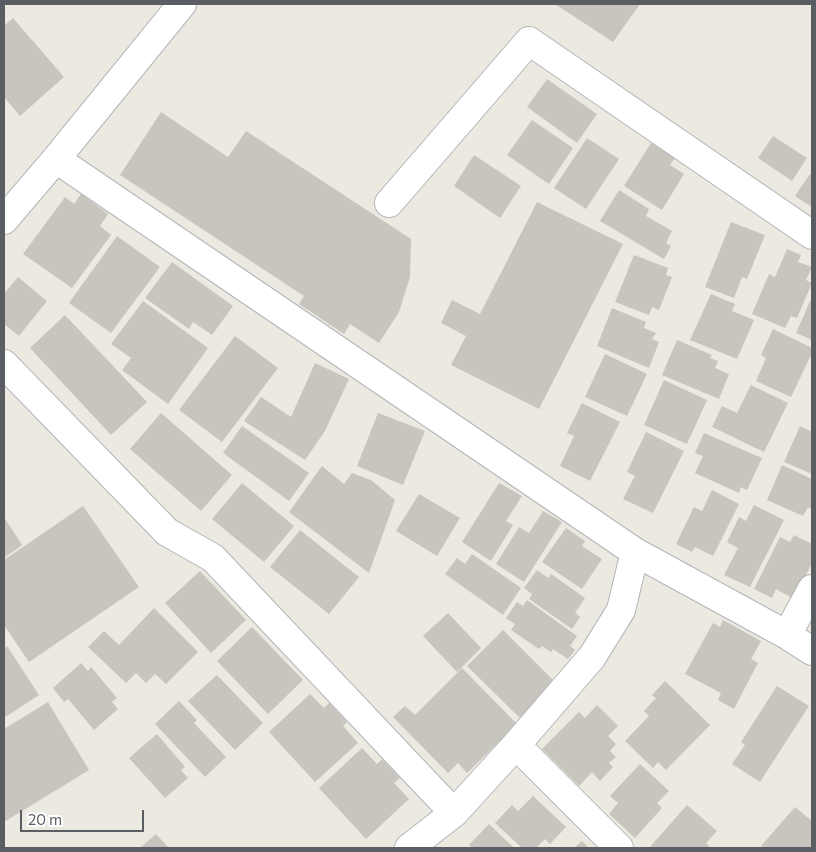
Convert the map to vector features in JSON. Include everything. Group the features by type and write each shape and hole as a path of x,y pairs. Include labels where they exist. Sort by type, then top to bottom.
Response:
{"street":[{"path":"4,220 182,4"},
{"path":"389,203 529,41 812,235"},
{"path":"56,159 635,552 787,635 812,651"},
{"path":"4,364 167,532 213,558 454,813"},
{"path":"411,848 454,813 592,657 621,610 635,552"},
{"path":"787,635 812,589"},
{"path":"516,745 619,848"}],"building":[{"path":"555,4 640,4 613,42"},
{"path":"13,18 64,77 20,116 4,97 4,26"},
{"path":"547,79 597,114 577,143 527,107"},
{"path":"161,112 228,157 246,131 411,239 410,277 399,312 379,343 350,324 344,334 299,304 304,296 120,175"},
{"path":"532,120 573,148 549,184 507,155"},
{"path":"773,136 807,158 792,181 758,158"},
{"path":"587,138 619,159 586,209 554,188"},
{"path":"651,143 675,158 670,165 684,174 662,210 624,186"},
{"path":"474,155 521,186 500,218 454,186"},
{"path":"810,174 812,175 812,207 795,196"},
{"path":"619,190 649,209 646,216 672,231 666,243 671,246 664,259 600,221"},
{"path":"81,194 108,214 100,226 111,235 72,288 23,254 65,197 74,204"},
{"path":"537,202 623,244 539,409 451,365 466,336 441,323 452,300 480,314"},
{"path":"731,222 765,235 747,279 742,277 734,298 705,287"},
{"path":"117,236 160,267 111,333 69,303"},
{"path":"787,249 801,255 798,262 812,267 806,280 812,283 797,318 791,316 785,328 752,314 769,274 775,277"},
{"path":"634,255 668,268 666,275 672,277 659,310 652,307 649,315 615,302"},
{"path":"172,262 233,306 212,335 193,322 189,329 145,298"},
{"path":"18,277 47,301 19,336 4,324 4,294"},
{"path":"711,294 735,304 732,311 754,320 737,359 690,340"},
{"path":"812,297 812,340 796,333"},
{"path":"143,301 208,348 168,404 122,370 131,358 111,344"},
{"path":"612,308 646,322 644,328 656,333 652,339 659,342 649,368 597,346"},
{"path":"65,315 147,402 111,435 30,348"},
{"path":"773,329 812,348 812,353 791,397 756,381 766,358 761,355"},
{"path":"235,336 278,368 222,442 179,410"},
{"path":"677,340 712,355 710,358 718,361 715,368 729,374 719,399 662,375"},
{"path":"605,354 647,374 627,416 585,397"},
{"path":"315,363 349,379 325,431 305,460 244,421 261,397 291,417"},
{"path":"664,380 707,400 687,444 644,425"},
{"path":"751,385 788,403 764,452 712,427 722,406 737,413"},
{"path":"582,403 620,422 590,481 560,466 574,436 567,433"},
{"path":"161,413 232,475 201,511 130,449"},
{"path":"378,413 425,431 403,485 357,466"},
{"path":"242,426 309,473 289,501 223,453"},
{"path":"800,426 812,432 812,474 784,462"},
{"path":"646,432 684,451 653,513 623,499 635,476 627,472"},
{"path":"704,433 762,458 747,490 741,487 739,493 695,473 703,456 695,453"},
{"path":"782,465 812,479 812,509 808,507 803,516 767,500"},
{"path":"322,466 344,484 352,473 371,480 395,500 369,573 289,512"},
{"path":"242,483 294,526 264,562 212,519"},
{"path":"499,483 522,496 506,521 513,525 491,561 462,542"},
{"path":"712,490 739,504 713,556 695,547 692,552 676,544 694,507 702,511"},
{"path":"419,494 460,518 437,556 396,531"},
{"path":"754,505 784,520 750,587 724,575 738,548 727,542 739,517 746,521"},
{"path":"83,506 139,587 29,662 4,625 4,560"},
{"path":"543,511 562,522 524,582 496,564 519,527 529,533"},
{"path":"4,517 22,545 4,558"},
{"path":"566,528 585,541 582,546 602,559 582,589 542,562"},
{"path":"300,530 359,577 329,614 270,567"},
{"path":"794,535 812,544 812,563 794,599 776,589 772,598 754,589 780,537 790,542"},
{"path":"472,554 521,588 503,615 445,574 457,558 465,564"},
{"path":"537,570 548,578 551,574 585,598 575,613 580,617 572,629 529,599 532,594 524,588"},
{"path":"200,571 246,620 211,653 165,603"},
{"path":"527,600 577,636 570,646 575,650 568,659 553,649 551,652 542,646 539,649 511,630 515,624 506,618 517,602 523,606"},
{"path":"154,608 198,652 166,684 155,674 146,683 136,673 126,683 88,647 104,631 119,645"},
{"path":"448,613 481,648 457,672 423,636"},
{"path":"723,620 761,641 751,659 758,663 734,709 718,700 721,693 685,674 713,623 720,627"},
{"path":"252,627 303,680 268,714 217,661"},
{"path":"503,630 557,684 521,719 467,666"},
{"path":"7,646 39,695 4,718 4,649"},
{"path":"81,663 88,671 91,667 117,698 112,702 118,709 94,730 68,699 64,702 53,688"},
{"path":"462,668 517,724 467,773 458,763 448,773 393,717 405,706 415,715"},
{"path":"217,675 263,723 235,750 188,701"},
{"path":"665,681 710,725 666,770 658,762 653,768 625,741 649,716 644,711 656,698 652,695"},
{"path":"777,686 809,706 760,782 732,764 745,745 741,742"},
{"path":"310,694 324,708 329,703 347,722 343,726 358,743 315,782 269,732"},
{"path":"179,701 197,720 194,723 226,757 205,777 155,724"},
{"path":"48,702 89,770 4,822 4,729"},
{"path":"597,705 618,726 608,736 616,744 610,751 616,757 609,763 613,767 600,781 592,772 579,786 542,749 579,712 585,718"},
{"path":"157,734 185,767 181,770 188,778 165,798 129,758"},
{"path":"362,748 377,764 382,759 400,778 394,783 409,799 366,839 319,788"},
{"path":"640,764 669,791 657,803 662,808 635,838 609,814 618,803 610,796"},
{"path":"533,796 566,827 550,844 545,839 536,848 522,848 495,823 512,805 518,811"},
{"path":"687,805 717,831 706,843 711,848 649,848"},
{"path":"795,807 812,821 812,848 764,848 761,846"},
{"path":"489,824 514,848 473,848 469,845"},
{"path":"156,834 168,847 140,848"},
{"path":"582,841 589,848 574,848"}]}
